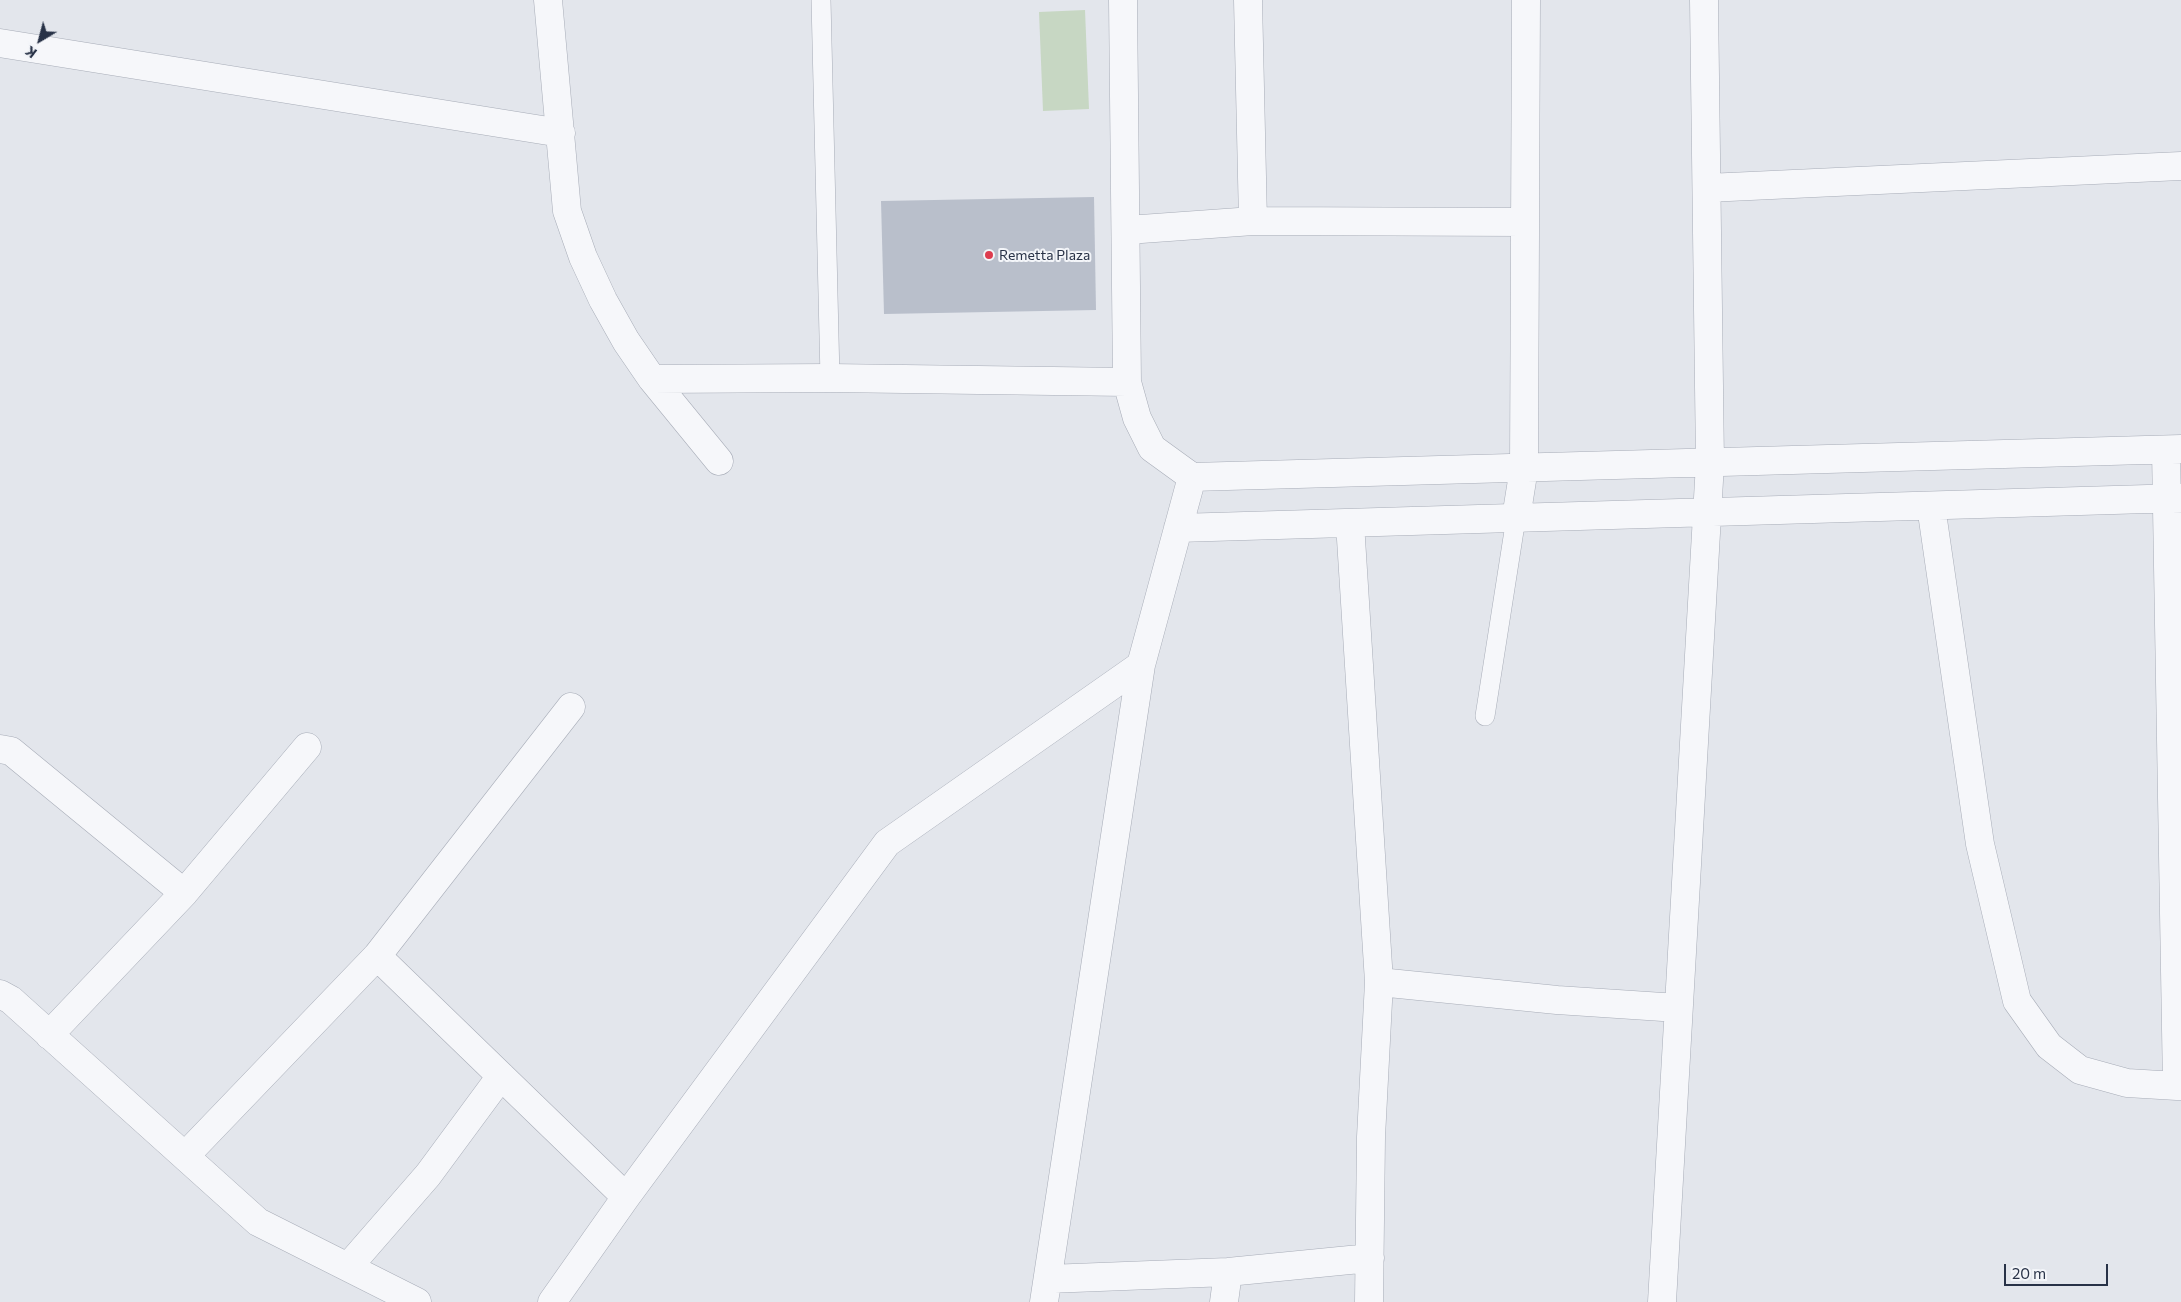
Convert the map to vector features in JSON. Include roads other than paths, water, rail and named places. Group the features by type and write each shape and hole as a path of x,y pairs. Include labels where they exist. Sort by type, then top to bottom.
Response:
{"street":[{"path":"548,0 567,212 583,257 621,333 652,379 719,461"},
{"path":"1123,0 1127,230 1127,382 1137,418 1152,448 1192,477 2174,449 2179,1086 2127,1083 2080,1070 2049,1046 2017,1001 1980,844 1932,506"},
{"path":"1248,0 1253,221"},
{"path":"1516,518 1524,468 1526,0"},
{"path":"1662,1302 1710,463 1704,0"},
{"path":"0,43 561,133"},
{"path":"1707,188 2181,166"},
{"path":"1127,230 1253,221 1525,222"},
{"path":"652,379 830,378 1127,382"},
{"path":"1192,477 1141,665 1046,1290 1370,1258"},
{"path":"1178,528 2174,498"},
{"path":"1350,523 1379,982 1372,1137 1369,1302"},
{"path":"552,1302 626,1197 887,843 1141,665"},
{"path":"185,1156 377,956 571,707"},
{"path":"49,1035 184,893 307,747"},
{"path":"0,749 11,751 184,893"},
{"path":"377,956 626,1197"},
{"path":"1379,982 1557,1000 1678,1008"},
{"path":"0,994 11,1000 258,1222 417,1302"},
{"path":"348,1267 428,1175 501,1076"},
{"path":"1224,1302 1228,1272"}],"lane":[{"path":"821,0 830,378"},
{"path":"1485,716 1516,518"}],"place":[{"name":"Remetta Plaza","path":"989,255"}]}
